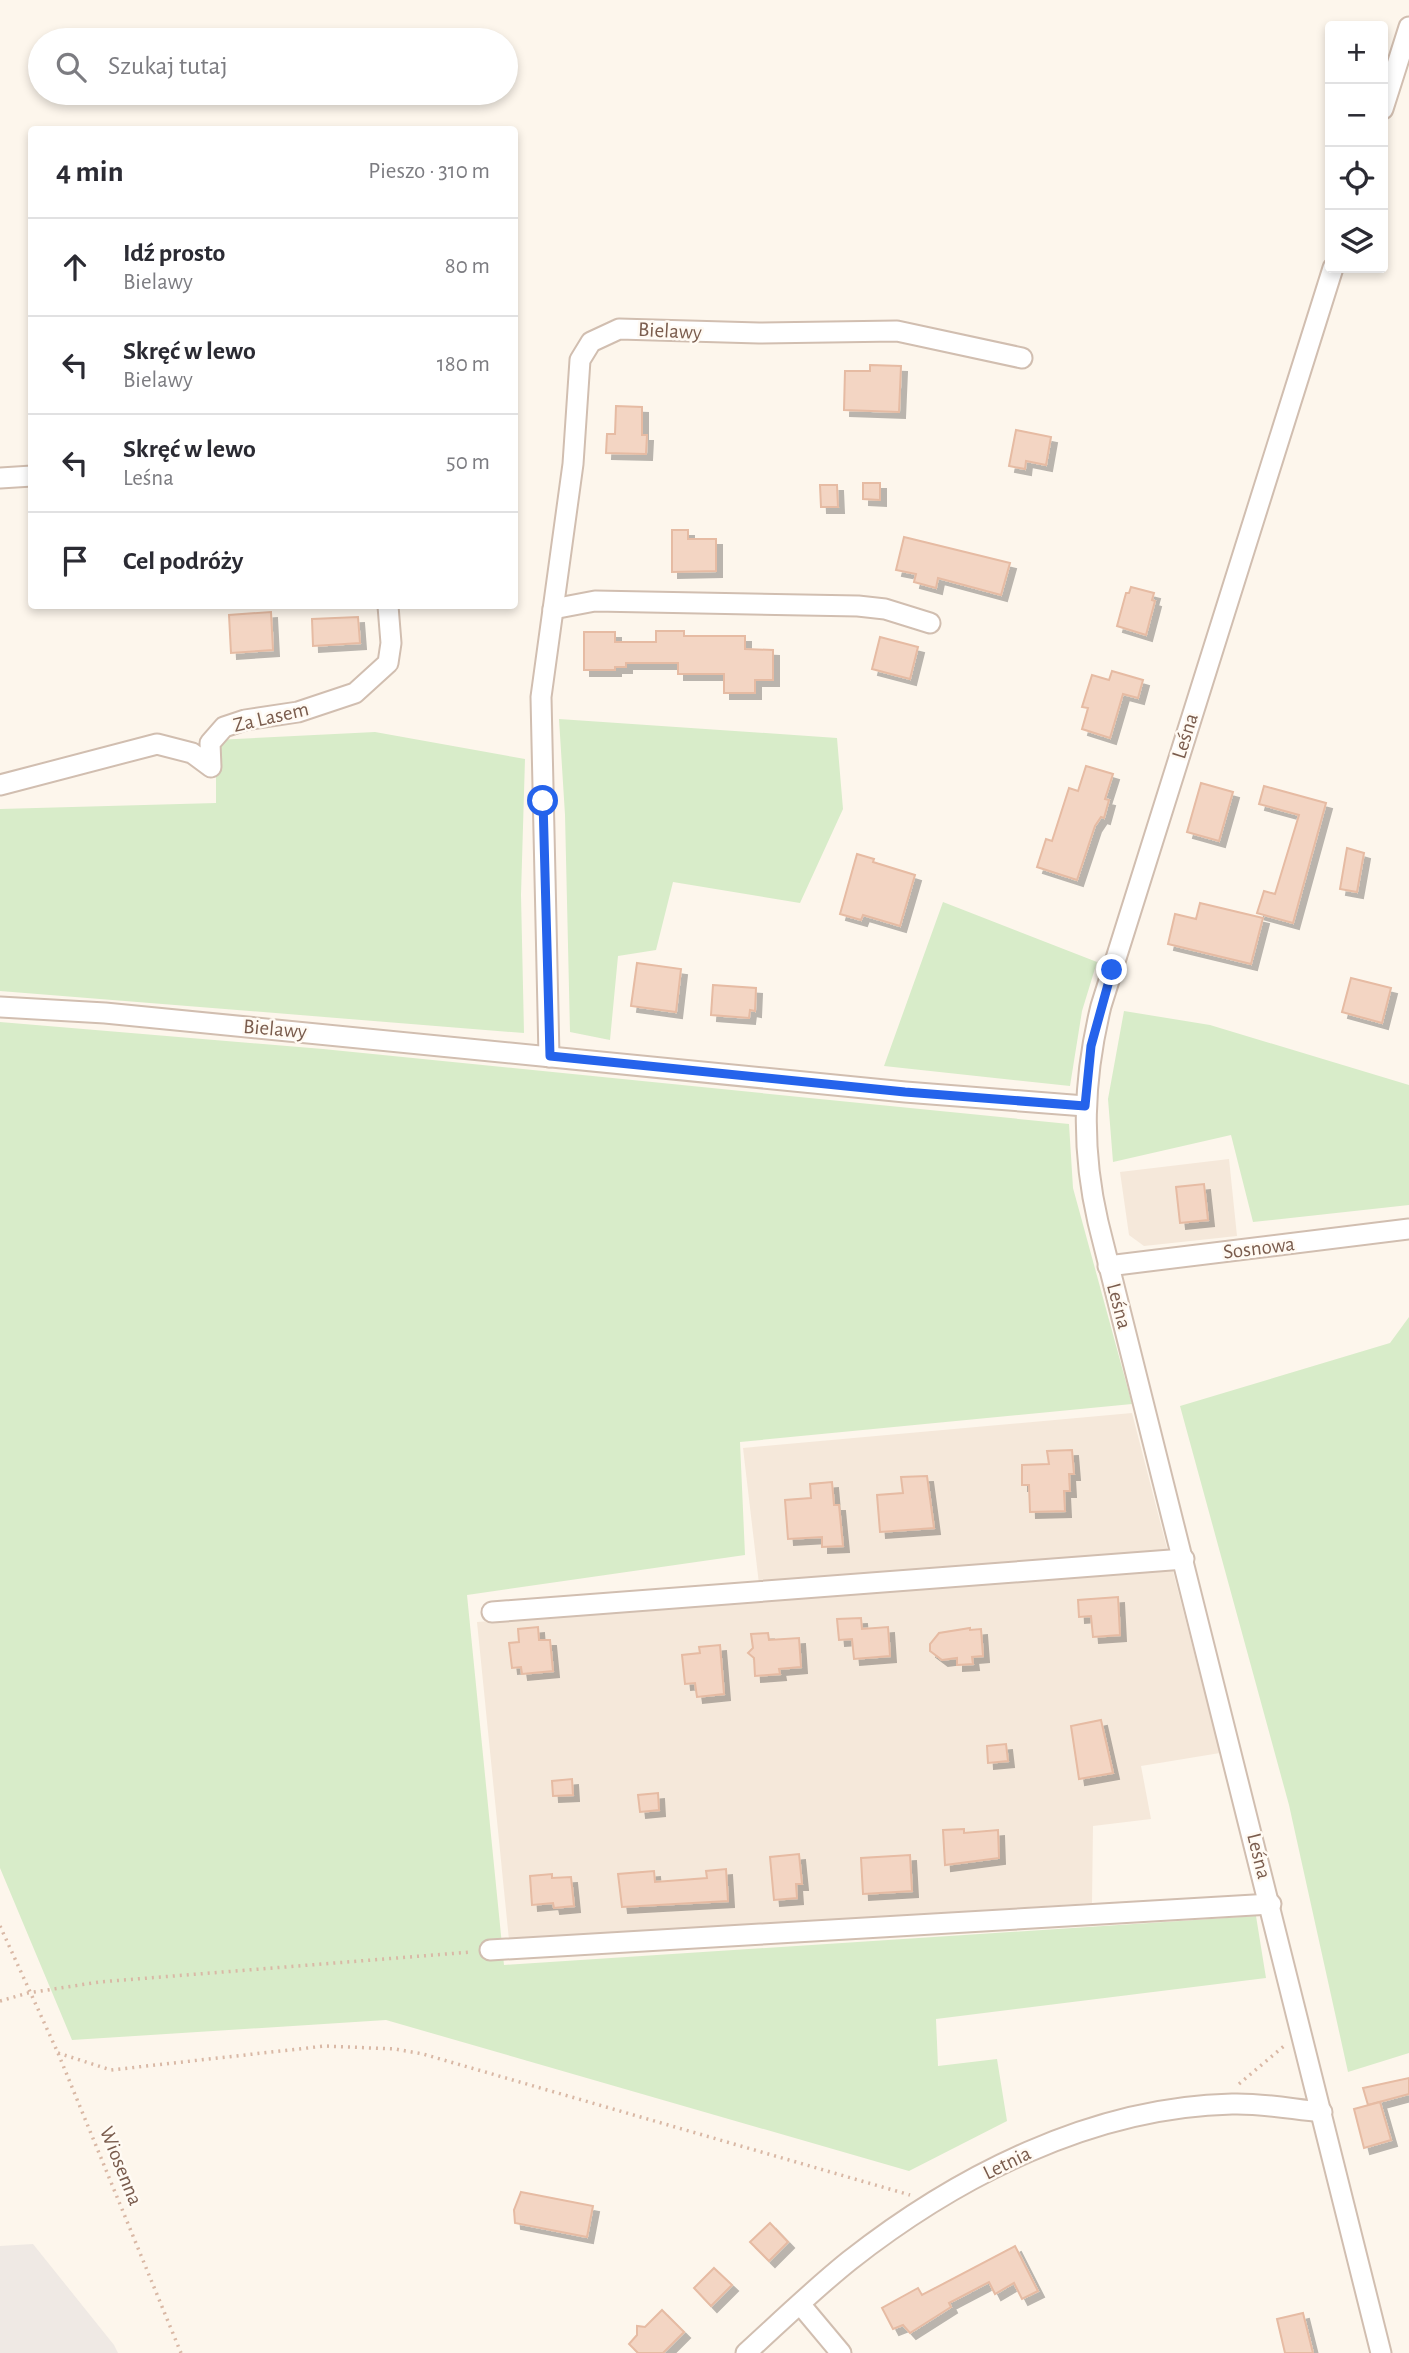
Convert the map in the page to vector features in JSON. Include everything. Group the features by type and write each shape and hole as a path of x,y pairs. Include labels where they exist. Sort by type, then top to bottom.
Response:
{"street":[{"path":"1388,94 1409,27"},
{"name":"Leśna","path":"1331,273 1104,998 1090,1057 1085,1106 1089,1179 1108,1266 1271,1904 1381,2353"},
{"name":"Bielawy","path":"550,1056 541,697 573,464 577,378 585,348 600,335 629,329 759,333 897,331 1022,358"},
{"path":"0,478 28,476"},
{"path":"553,609 595,601 858,606 885,609 930,623"},
{"name":"Za Lasem","path":"0,785 157,744 192,753 211,767 210,743 225,727 323,705 355,693 374,677 388,663 391,643 388,609"},
{"name":"Bielawy","path":"0,1007 105,1013 905,1092 1085,1106"},
{"name":"Sosnowa","path":"1108,1266 1409,1229"},
{"path":"492,1612 1184,1559"},
{"path":"490,1950 1271,1904"},
{"name":"Letnia","path":"746,2353 855,2256 931,2204 1054,2141 1131,2118 1209,2105 1276,2105 1321,2112"},
{"path":"800,2304 841,2353"}],"path":[{"name":"Wiosenna","path":"0,1926 28,1993 58,2053 181,2353"},
{"path":"0,2001 28,1993 99,1982 490,1950"},
{"path":"1209,2105 1265,2063 1301,2026"},
{"path":"58,2053 111,2070 325,2046 404,2051 915,2196 931,2204"}],"shaded area":[{"path":"1229,1159 1237,1236 1144,1246 1129,1235 1120,1172"},
{"path":"1132,1413 1220,1753 1141,1766 1151,1819 1093,1826 1092,1903 509,1940 477,1622 761,1601 743,1448"},
{"path":"33,2244 118,2353 0,2353 0,2246"}],"green space":[{"path":"559,719 837,738 843,809 800,903 673,882 656,950 618,956 610,1040 570,1032 565,815"},
{"path":"375,732 525,759 521,895 524,1033 0,991 0,809 216,803 216,740"},
{"path":"943,902 1097,962 1082,1011 1070,1086 884,1066"},
{"path":"1124,1011 1210,1025 1409,1085 1409,1205 1253,1222 1231,1135 1113,1162 1108,1099"},
{"path":"0,1022 323,1049 1069,1124 1073,1188 1132,1404 740,1442 745,1555 467,1595 504,1965 1256,1916 1266,1978 936,2019 938,2066 997,2059 1007,2121 909,2171 386,2020 72,2040 0,1868"},
{"path":"1409,1317 1409,2053 1348,2072 1289,1805 1180,1406 1390,1343"}],"building":[{"path":"870,365 901,366 899,412 844,410 845,371 870,371"},
{"path":"616,406 642,407 642,435 647,435 646,454 606,453 607,434 615,434"},
{"path":"1016,430 1051,437 1046,465 1026,461 1025,469 1009,466"},
{"path":"863,483 880,483 880,500 863,499"},
{"path":"820,485 837,485 838,507 821,507"},
{"path":"672,530 688,530 688,539 716,539 716,571 672,572"},
{"path":"904,537 1010,563 1001,595 938,578 936,588 914,582 916,574 896,570"},
{"path":"1131,587 1154,593 1152,600 1155,601 1146,635 1117,626 1126,593 1129,593"},
{"path":"271,612 273,650 231,653 229,615"},
{"path":"358,617 360,643 313,646 312,619"},
{"path":"656,631 684,631 684,636 745,636 745,649 773,650 773,680 755,680 755,693 724,693 724,674 678,674 678,663 626,663 626,667 615,667 615,670 584,670 584,632 615,632 615,642 656,642"},
{"path":"880,637 918,647 910,679 872,669"},
{"path":"1112,671 1143,680 1138,698 1123,694 1110,738 1082,729 1088,708 1082,707 1092,675 1109,680"},
{"path":"1086,766 1113,774 1105,799 1109,800 1104,818 1101,817 1095,826 1077,880 1037,867 1046,839 1052,841 1069,788 1078,791"},
{"path":"1201,783 1233,792 1219,841 1187,832"},
{"path":"1264,786 1326,803 1293,923 1257,913 1264,891 1275,894 1299,815 1259,804"},
{"path":"1347,848 1364,853 1357,892 1340,889"},
{"path":"857,854 915,875 900,926 863,915 861,920 840,914"},
{"path":"1200,903 1263,918 1251,964 1168,944 1175,914 1196,919"},
{"path":"637,963 681,969 676,1012 631,1006"},
{"path":"1351,978 1391,988 1382,1023 1342,1012"},
{"path":"713,985 756,988 755,1011 750,1010 749,1018 711,1015"},
{"path":"1204,1184 1208,1220 1180,1223 1176,1187"},
{"path":"1072,1450 1074,1474 1069,1474 1070,1491 1064,1491 1065,1511 1030,1512 1029,1485 1022,1485 1022,1465 1049,1464 1047,1451"},
{"path":"927,1476 934,1528 880,1532 877,1495 903,1493 901,1477"},
{"path":"832,1482 834,1505 839,1505 843,1546 822,1547 822,1537 788,1539 785,1500 811,1498 810,1484"},
{"path":"1118,1597 1120,1635 1093,1637 1091,1616 1079,1617 1078,1600"},
{"path":"861,1618 862,1629 888,1627 890,1656 854,1659 852,1639 839,1640 837,1619"},
{"path":"538,1627 539,1640 550,1640 553,1671 522,1674 521,1667 512,1668 509,1643 519,1642 518,1629"},
{"path":"981,1629 983,1656 972,1657 973,1664 957,1665 957,1658 942,1660 930,1651 930,1644 939,1633"},
{"path":"768,1633 769,1640 799,1638 801,1667 779,1669 780,1674 755,1676 754,1658 748,1653 753,1648 751,1634"},
{"path":"720,1645 724,1694 697,1697 695,1683 685,1684 682,1655 700,1653 699,1647"},
{"path":"1101,1720 1113,1773 1079,1779 1071,1726"},
{"path":"1006,1744 1008,1761 988,1763 987,1746"},
{"path":"572,1779 573,1795 553,1796 552,1781"},
{"path":"658,1793 659,1810 640,1812 638,1795"},
{"path":"964,1829 964,1833 998,1830 999,1858 945,1865 943,1830"},
{"path":"799,1854 802,1884 796,1884 797,1898 774,1900 770,1857"},
{"path":"910,1855 912,1891 863,1894 861,1858"},
{"path":"726,1869 728,1901 622,1907 618,1874 654,1871 655,1882 707,1878 706,1871"},
{"path":"552,1874 552,1878 571,1877 574,1906 554,1908 553,1903 532,1905 530,1876"},
{"path":"1409,2078 1409,2094 1368,2105 1363,2088"},
{"path":"1380,2102 1391,2140 1364,2148 1354,2109"},
{"path":"521,2192 593,2206 587,2237 515,2223 514,2210"},
{"path":"770,2223 788,2242 769,2261 750,2242"},
{"path":"1015,2246 1038,2291 1022,2299 1014,2283 995,2294 989,2282 949,2303 951,2307 910,2333 903,2325 893,2329 882,2308 918,2288 922,2295"},
{"path":"714,2268 732,2285 711,2306 694,2288"},
{"path":"662,2310 684,2332 663,2353 638,2353 629,2344 637,2335 637,2326 645,2327"},
{"path":"1303,2313 1313,2353 1285,2353 1277,2319"}],"route":[{"path":"543,801 550,1056 905,1092 1085,1106 1091,1046 1112,970"}]}
